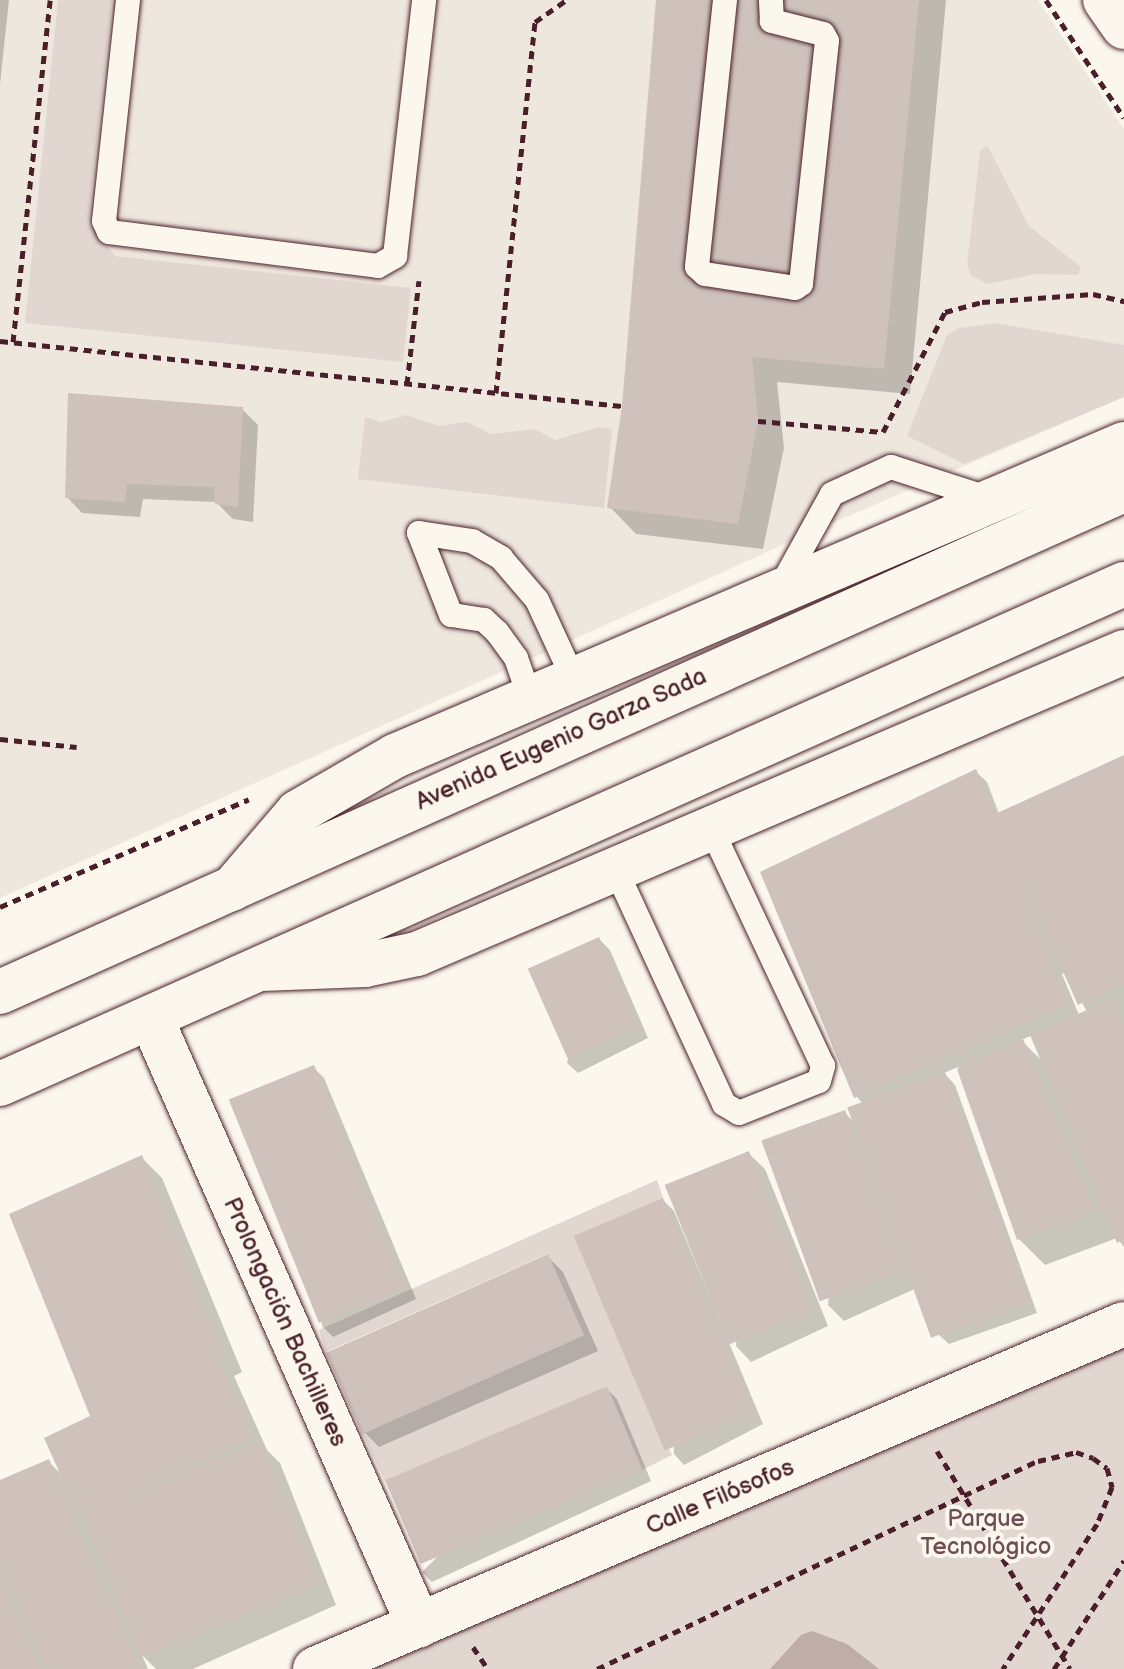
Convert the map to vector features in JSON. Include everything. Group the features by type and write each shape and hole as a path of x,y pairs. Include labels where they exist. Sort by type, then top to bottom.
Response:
{"main road":[{"path":"1105,0 1124,27"},
{"path":"232,889 266,843 334,786 780,588 1124,444"},
{"name":"Avenida Eugenio Garza Sada","path":"0,992 1124,490"},
{"path":"0,1084 261,969 487,864 1124,584"},
{"path":"261,969 365,965 417,954 489,927 615,868 1124,652"},
{"name":"Prolongación Bachilleres","path":"151,1018 419,1626"},
{"name":"Calle Filósofos","path":"315,1669 1124,1324"}],"lane":[{"path":"128,0 104,221 109,232 378,266 395,256 424,0"},
{"path":"725,0 697,267 705,274 795,288 801,284 827,41 823,34 772,21 771,0"},
{"path":"780,588 832,494 891,467 990,499"},
{"path":"530,698 516,658 497,632 484,620 451,615 419,533 472,541 501,558 537,600 573,678"},
{"path":"615,868 724,1104 739,1113 819,1081 823,1066 711,828"}],"path":[{"path":"13,342 50,0"},
{"path":"496,393 535,22 566,0"},
{"path":"1046,0 1124,118"},
{"path":"758,421 883,432 945,312 982,302 1093,294 1124,301"},
{"path":"0,341 622,406"},
{"path":"0,739 77,747"},
{"path":"914,1414 1070,1669"},
{"path":"597,1669 1038,1461 1076,1452 1107,1468 1112,1487 1097,1524 1003,1669"},
{"path":"1054,1669 1124,1561"}],"shaded area":[{"path":"0,0 1038,0 1124,129 1124,397 807,534 0,898"},
{"path":"812,1631 847,1644 879,1669 770,1669 801,1635"}],"green space":[{"path":"58,0 112,0 88,223 115,256 411,288 403,362 25,323"},
{"path":"987,145 1029,226 1081,267 1078,275 1036,274 987,284 971,275 967,265 980,151"},
{"path":"995,323 1124,345 1124,397 964,464 907,436 947,335 959,328"},
{"path":"406,415 439,426 467,422 491,434 535,429 555,440 598,427 612,429 604,508 358,479 365,417 382,422"},
{"path":"657,1180 663,1198 576,1240 672,1455 642,1470 607,1386 385,1481 362,1433 584,1335 547,1254 326,1352 319,1330"},
{"name":"Parque Tecnológico","path":"1124,1328 1124,1669 317,1669"}],"building":[{"path":"656,0 919,0 884,369 752,357 758,421 738,524 607,508 622,406"},
{"path":"68,393 243,407 238,507 215,504 214,487 127,484 125,502 65,498"},
{"path":"1124,755 1124,983 1078,1005 1003,837 1069,1004 854,1098 760,872 976,769 995,814"},
{"path":"599,937 639,1027 568,1058 528,969"},
{"path":"1114,998 1124,1025 1124,1240 1117,1243 1030,1035"},
{"path":"1023,1039 1096,1211 1017,1240 957,1069"},
{"path":"314,1065 404,1288 319,1323 229,1099"},
{"path":"945,1072 1029,1302 931,1338 847,1108"},
{"path":"845,1110 903,1271 820,1301 761,1140"},
{"path":"749,1151 813,1310 729,1345 665,1185"},
{"path":"142,1155 223,1352 217,1355 254,1438 78,1514 44,1438 90,1416 9,1214"},
{"path":"663,1198 754,1412 665,1450 574,1236"},
{"path":"548,1254 584,1335 362,1434 326,1353"},
{"path":"607,1386 643,1470 421,1564 385,1480"},
{"path":"261,1441 319,1585 140,1657 82,1513"},
{"path":"49,1459 141,1669 47,1669 0,1562 0,1480"},
{"path":"0,1572 41,1669 0,1669"}]}
